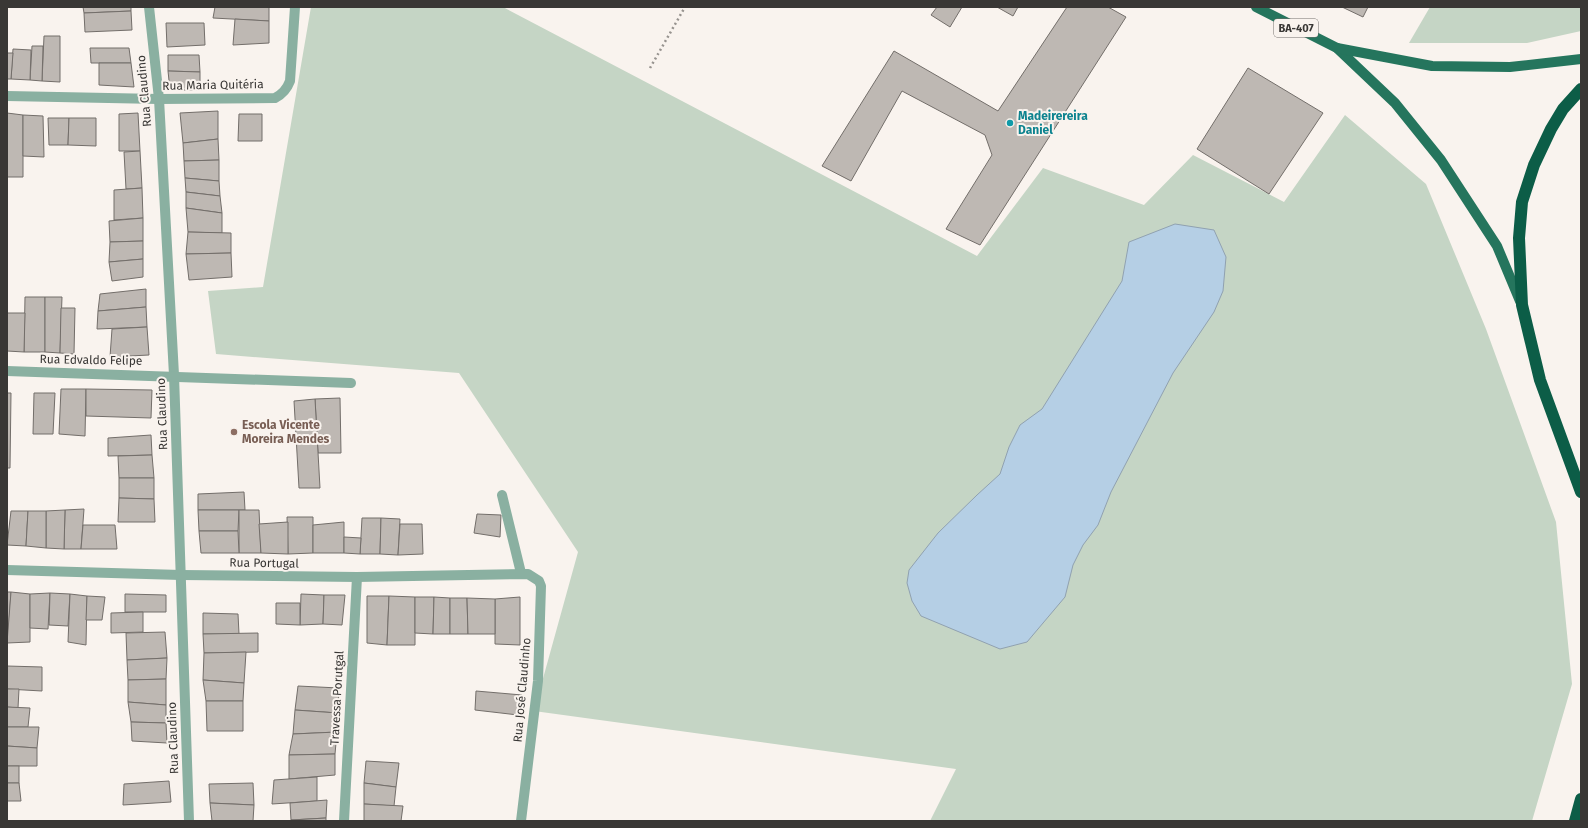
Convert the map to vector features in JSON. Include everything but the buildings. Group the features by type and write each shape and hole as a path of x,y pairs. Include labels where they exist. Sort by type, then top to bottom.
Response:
{"highway":[{"path":"1581,89 1563,109 1551,129 1534,165 1522,202 1519,238 1522,305 1540,380 1581,492"},
{"path":"1575,821 1581,799"}],"main road":[{"name":"BA-407","path":"1256,7 1336,48"},
{"path":"1336,48 1432,66 1510,67 1581,60"},
{"path":"1336,48 1395,103 1441,160 1497,246 1522,305"}],"street":[{"name":"Rua Claudino","path":"149,7 159,99 174,376 189,821"},
{"name":"Rua Maria Quitéria","path":"7,96 159,99 275,98 288,88 290,81 295,7"},
{"name":"Rua Edvaldo Felipe","path":"7,372 351,382"},
{"path":"502,495 521,573"},
{"name":"Rua Portugal","path":"7,570 180,575 357,577 521,573"},
{"name":"Rua José Claudinho","path":"521,573 533,576 539,581 540,586 538,681 522,821"},
{"name":"Travessa Porutgal","path":"344,821 357,577"}],"path":[{"path":"650,68 685,7"}],"green space":[{"path":"311,7 503,7 977,256 1043,168 1144,205 1193,155 1284,202 1345,115 1426,184 1486,329 1556,522 1572,684 1532,821 930,821 956,769 534,711 578,552 459,373 216,354 208,291 263,287"},
{"path":"1430,7 1581,7 1581,31 1527,43 1409,43"}],"water":[{"path":"1175,224 1214,230 1226,257 1223,291 1214,312 1173,373 1111,492 1098,525 1083,545 1073,565 1065,597 1027,642 1000,649 921,616 912,601 907,583 909,570 938,533 1000,474 1009,447 1020,425 1042,409 1122,281 1129,242"}],"place":[{"name":"Madeirereira Daniel","path":"1010,123"},
{"name":"Escola Vicente Moreira Mendes","path":"234,432"}]}
